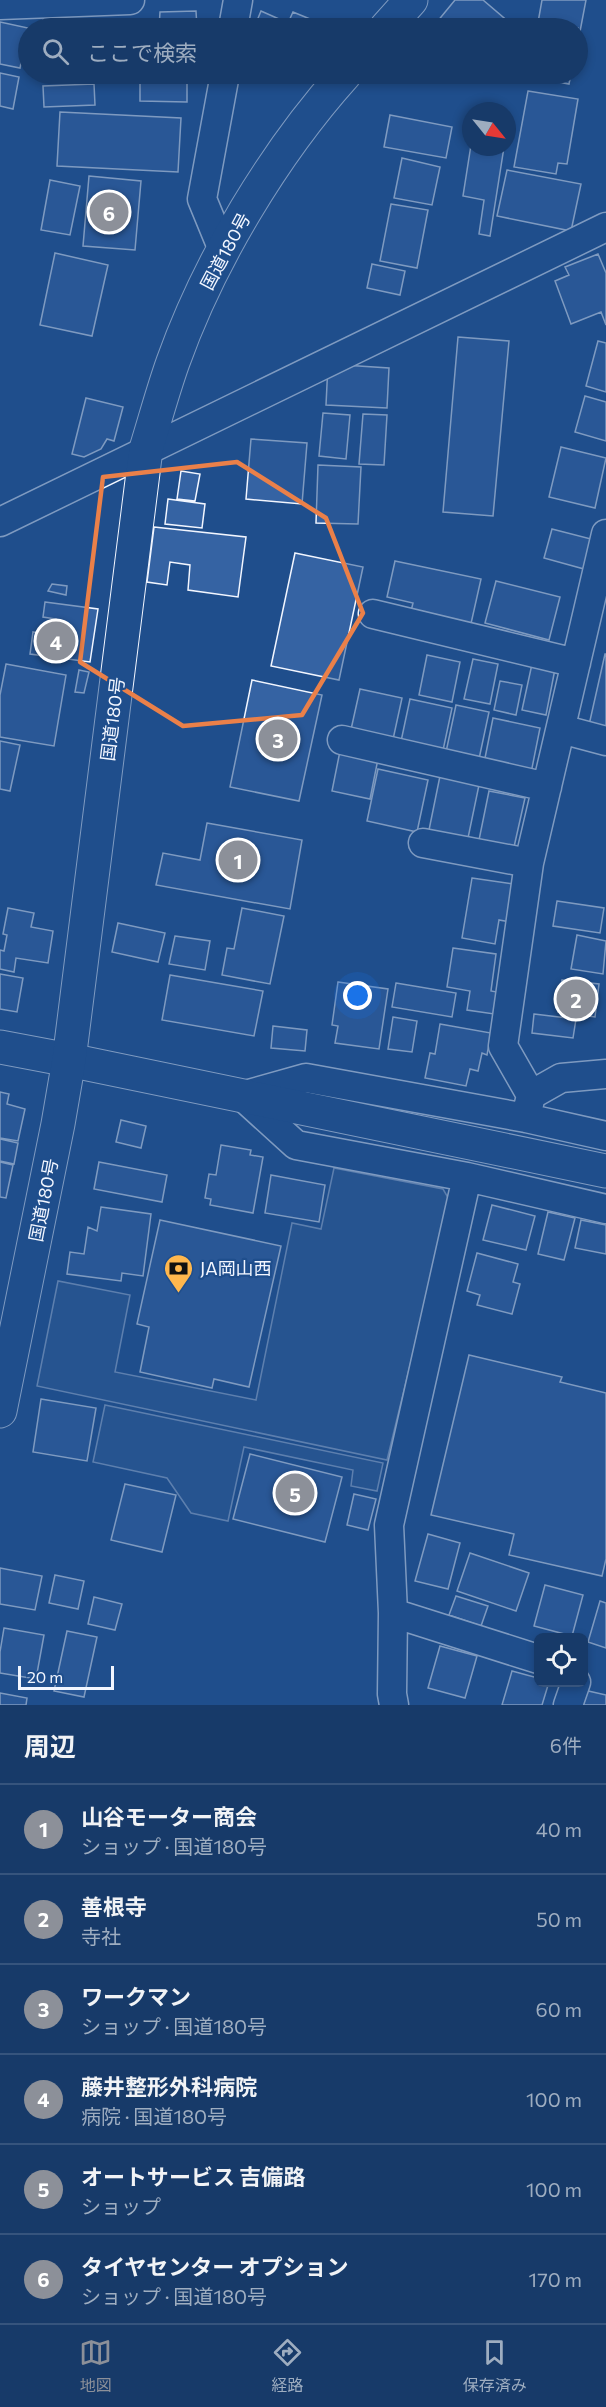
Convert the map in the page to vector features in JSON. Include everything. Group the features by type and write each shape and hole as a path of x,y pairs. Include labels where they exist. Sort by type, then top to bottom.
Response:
{"main road":[{"path":"395,18 411,0"},
{"name":"国道180号","path":"0,1411 7,1343 58,1124 69,1060 146,449 174,361 196,305 223,250 293,137 337,84"},
{"path":"0,1047 606,1171"}],"street":[{"path":"0,5 130,0"},
{"path":"235,18 238,0"},
{"path":"223,84 202,199 223,250"},
{"path":"0,522 606,227"},
{"path":"528,1107 503,1046 529,863 606,534"},
{"path":"373,614 576,663"},
{"path":"561,729 606,741"},
{"path":"342,740 547,787"},
{"path":"423,843 529,863"},
{"path":"528,1107 561,1078 606,1074"},
{"path":"242,1096 306,1078 528,1107 606,1136"},
{"path":"242,1096 296,1145 467,1177 606,1209"},
{"path":"394,1705 389,1525 467,1177"},
{"path":"393,1613 534,1658"},
{"path":"568,1705 575,1687"}],"highlighted area":[{"path":"237,462 326,518 363,613 302,715 183,726 80,662 103,477"}],"shaded area":[{"path":"334,1168 443,1189 450,1201 387,1460 37,1386 58,1281 130,1295 115,1372 256,1400 292,1223 321,1229"},
{"path":"105,1405 383,1463 377,1491 351,1486 353,1470 244,1447 228,1521 191,1513 167,1478 93,1462"}],"building":[{"path":"455,0 483,0 504,18 440,18"},
{"path":"542,0 586,0 583,18 539,18"},
{"path":"196,11 196,18 160,18 160,12"},
{"path":"261,11 277,18 258,18"},
{"path":"293,12 308,18 290,18"},
{"path":"0,22 18,26 18,68 0,64"},
{"path":"0,73 18,77 13,109 0,106"},
{"path":"94,84 95,105 44,107 43,86"},
{"path":"140,84 187,84 187,102 140,101"},
{"path":"528,91 578,99 567,164 558,163 556,174 514,167"},
{"path":"60,112 181,118 178,172 57,166"},
{"path":"390,115 452,127 446,158 384,147"},
{"path":"469,156 503,156 490,236 479,234 484,200 463,196"},
{"path":"402,158 440,167 432,205 394,198"},
{"path":"507,170 581,184 571,231 497,216"},
{"path":"89,176 141,181 135,250 83,246"},
{"path":"50,180 80,186 70,235 41,230"},
{"path":"391,204 428,210 417,268 380,261"},
{"path":"55,253 108,265 92,336 40,325"},
{"path":"598,254 606,273 606,325 601,312 571,324 555,281 569,275 565,267"},
{"path":"372,264 405,271 400,295 367,288"},
{"path":"458,337 509,341 493,516 443,512"},
{"path":"598,341 606,343 606,392 586,386"},
{"path":"328,364 389,368 387,408 326,405"},
{"path":"585,396 606,402 606,441 575,432"},
{"path":"86,398 123,407 114,441 107,439 101,449 84,457 72,454"},
{"path":"323,413 350,415 346,459 319,456"},
{"path":"363,414 387,415 384,465 359,464"},
{"path":"251,439 307,443 302,504 246,499"},
{"path":"561,447 606,458 595,508 549,497"},
{"path":"318,465 361,467 358,524 316,523"},
{"path":"181,471 200,474 195,501 177,499"},
{"path":"168,499 205,504 202,528 165,524"},
{"path":"154,527 246,537 238,597 188,590 190,565 170,562 167,585 147,582"},
{"path":"552,529 591,539 584,569 544,558"},
{"path":"295,553 363,567 339,680 271,666"},
{"path":"395,561 481,579 470,628 410,615 413,603 387,597"},
{"path":"496,581 560,597 549,640 485,623"},
{"path":"52,584 67,586 66,595 48,591"},
{"path":"45,602 98,609 90,662 30,654 33,632 53,636 56,619 43,617"},
{"path":"606,654 606,729 589,725"},
{"path":"427,655 460,662 452,702 419,695"},
{"path":"473,659 498,664 490,704 464,699"},
{"path":"6,664 66,675 54,746 0,737 0,695"},
{"path":"532,664 555,669 546,715 522,710"},
{"path":"79,670 89,672 84,693 75,692"},
{"path":"252,680 322,695 299,801 230,787"},
{"path":"500,681 522,685 516,715 494,710"},
{"path":"360,689 402,698 392,744 350,734"},
{"path":"410,699 452,708 442,755 400,746"},
{"path":"456,705 489,712 479,759 446,752"},
{"path":"493,718 540,728 531,773 484,763"},
{"path":"0,741 20,745 10,791 0,789"},
{"path":"341,746 379,754 370,799 332,791"},
{"path":"378,769 428,780 417,832 367,821"},
{"path":"440,776 479,785 468,838 429,830"},
{"path":"489,791 525,798 514,847 479,840"},
{"path":"207,823 302,840 290,909 156,885 163,853 200,860"},
{"path":"472,878 521,885 515,923 499,920 495,944 462,938"},
{"path":"557,901 604,908 600,933 553,926"},
{"path":"8,908 34,913 31,927 53,931 48,963 16,958 14,972 0,969 0,950 4,951 7,935 3,934"},
{"path":"242,908 284,916 270,984 222,975 227,948 234,949"},
{"path":"118,923 165,933 158,962 112,952"},
{"path":"577,935 606,941 603,974 571,969"},
{"path":"175,936 210,941 205,970 169,964"},
{"path":"453,948 496,954 491,991 497,992 494,1014 467,1010 470,991 447,987"},
{"path":"0,974 23,978 17,1012 0,1009"},
{"path":"170,975 263,991 254,1036 162,1020"},
{"path":"562,980 599,984 595,1017 558,1012"},
{"path":"338,982 388,989 379,1049 335,1043 338,1026 332,1025"},
{"path":"396,983 456,993 452,1017 392,1007"},
{"path":"534,1014 576,1019 573,1038 532,1033"},
{"path":"393,1017 417,1021 412,1052 388,1049"},
{"path":"440,1024 491,1033 487,1055 482,1053 478,1071 470,1069 466,1086 425,1078 430,1053 435,1054"},
{"path":"273,1026 307,1030 305,1051 271,1048"},
{"path":"0,1092 9,1094 7,1104 25,1109 18,1141 0,1138"},
{"path":"121,1120 146,1126 141,1148 116,1142"},
{"path":"0,1139 18,1143 14,1164 0,1161"},
{"path":"221,1145 251,1150 250,1155 263,1157 253,1213 210,1205 211,1199 205,1198 209,1174 216,1175"},
{"path":"0,1162 13,1165 6,1198 0,1197"},
{"path":"99,1162 167,1175 162,1202 94,1189"},
{"path":"271,1175 325,1185 319,1222 265,1213"},
{"path":"492,1205 535,1216 526,1250 483,1240"},
{"path":"101,1207 151,1214 143,1276 122,1273 121,1281 67,1274 70,1252 84,1254 88,1227 97,1231"},
{"path":"548,1212 575,1218 564,1260 538,1254"},
{"path":"160,1220 281,1246 249,1387 214,1379 212,1388 140,1372 149,1327 137,1324"},
{"path":"581,1220 606,1225 606,1254 575,1248"},
{"path":"477,1253 518,1264 513,1282 520,1284 512,1314 477,1305 480,1295 467,1291"},
{"path":"469,1355 562,1377 560,1382 606,1393 606,1559 602,1576 509,1555 514,1534 431,1515"},
{"path":"41,1399 96,1408 87,1461 33,1452"},
{"path":"250,1454 342,1477 325,1542 233,1519"},
{"path":"125,1484 176,1495 162,1552 111,1540"},
{"path":"354,1494 376,1499 368,1530 347,1525"},
{"path":"428,1534 460,1543 448,1589 415,1581"},
{"path":"470,1553 529,1573 516,1611 457,1591"},
{"path":"0,1568 42,1576 35,1610 0,1604"},
{"path":"55,1575 84,1581 78,1609 49,1603"},
{"path":"545,1585 583,1595 573,1633 561,1633 534,1626"},
{"path":"456,1596 488,1606 481,1626 449,1615"},
{"path":"94,1597 122,1604 115,1630 88,1624"},
{"path":"600,1601 606,1603 606,1648 588,1642"},
{"path":"4,1628 44,1635 36,1679 0,1673 0,1652"},
{"path":"67,1631 97,1637 84,1697 54,1691"},
{"path":"440,1646 477,1656 465,1698 428,1688"},
{"path":"512,1671 534,1677 534,1687 547,1687 542,1705 502,1705"},
{"path":"584,1690 606,1695 606,1705 581,1705"},
{"path":"0,1693 27,1698 26,1705 0,1705"}],"place":[{"name":"タイヤセンター オプション","path":"109,212"},
{"name":"藤井整形外科病院","path":"56,641"},
{"name":"ワークマン","path":"278,739"},
{"name":"山谷モーター商会","path":"238,860"},
{"name":"善根寺","path":"576,999"},
{"name":"JA岡山西","path":"179,1294"},
{"name":"オートサービス 吉備路","path":"295,1493"}]}
